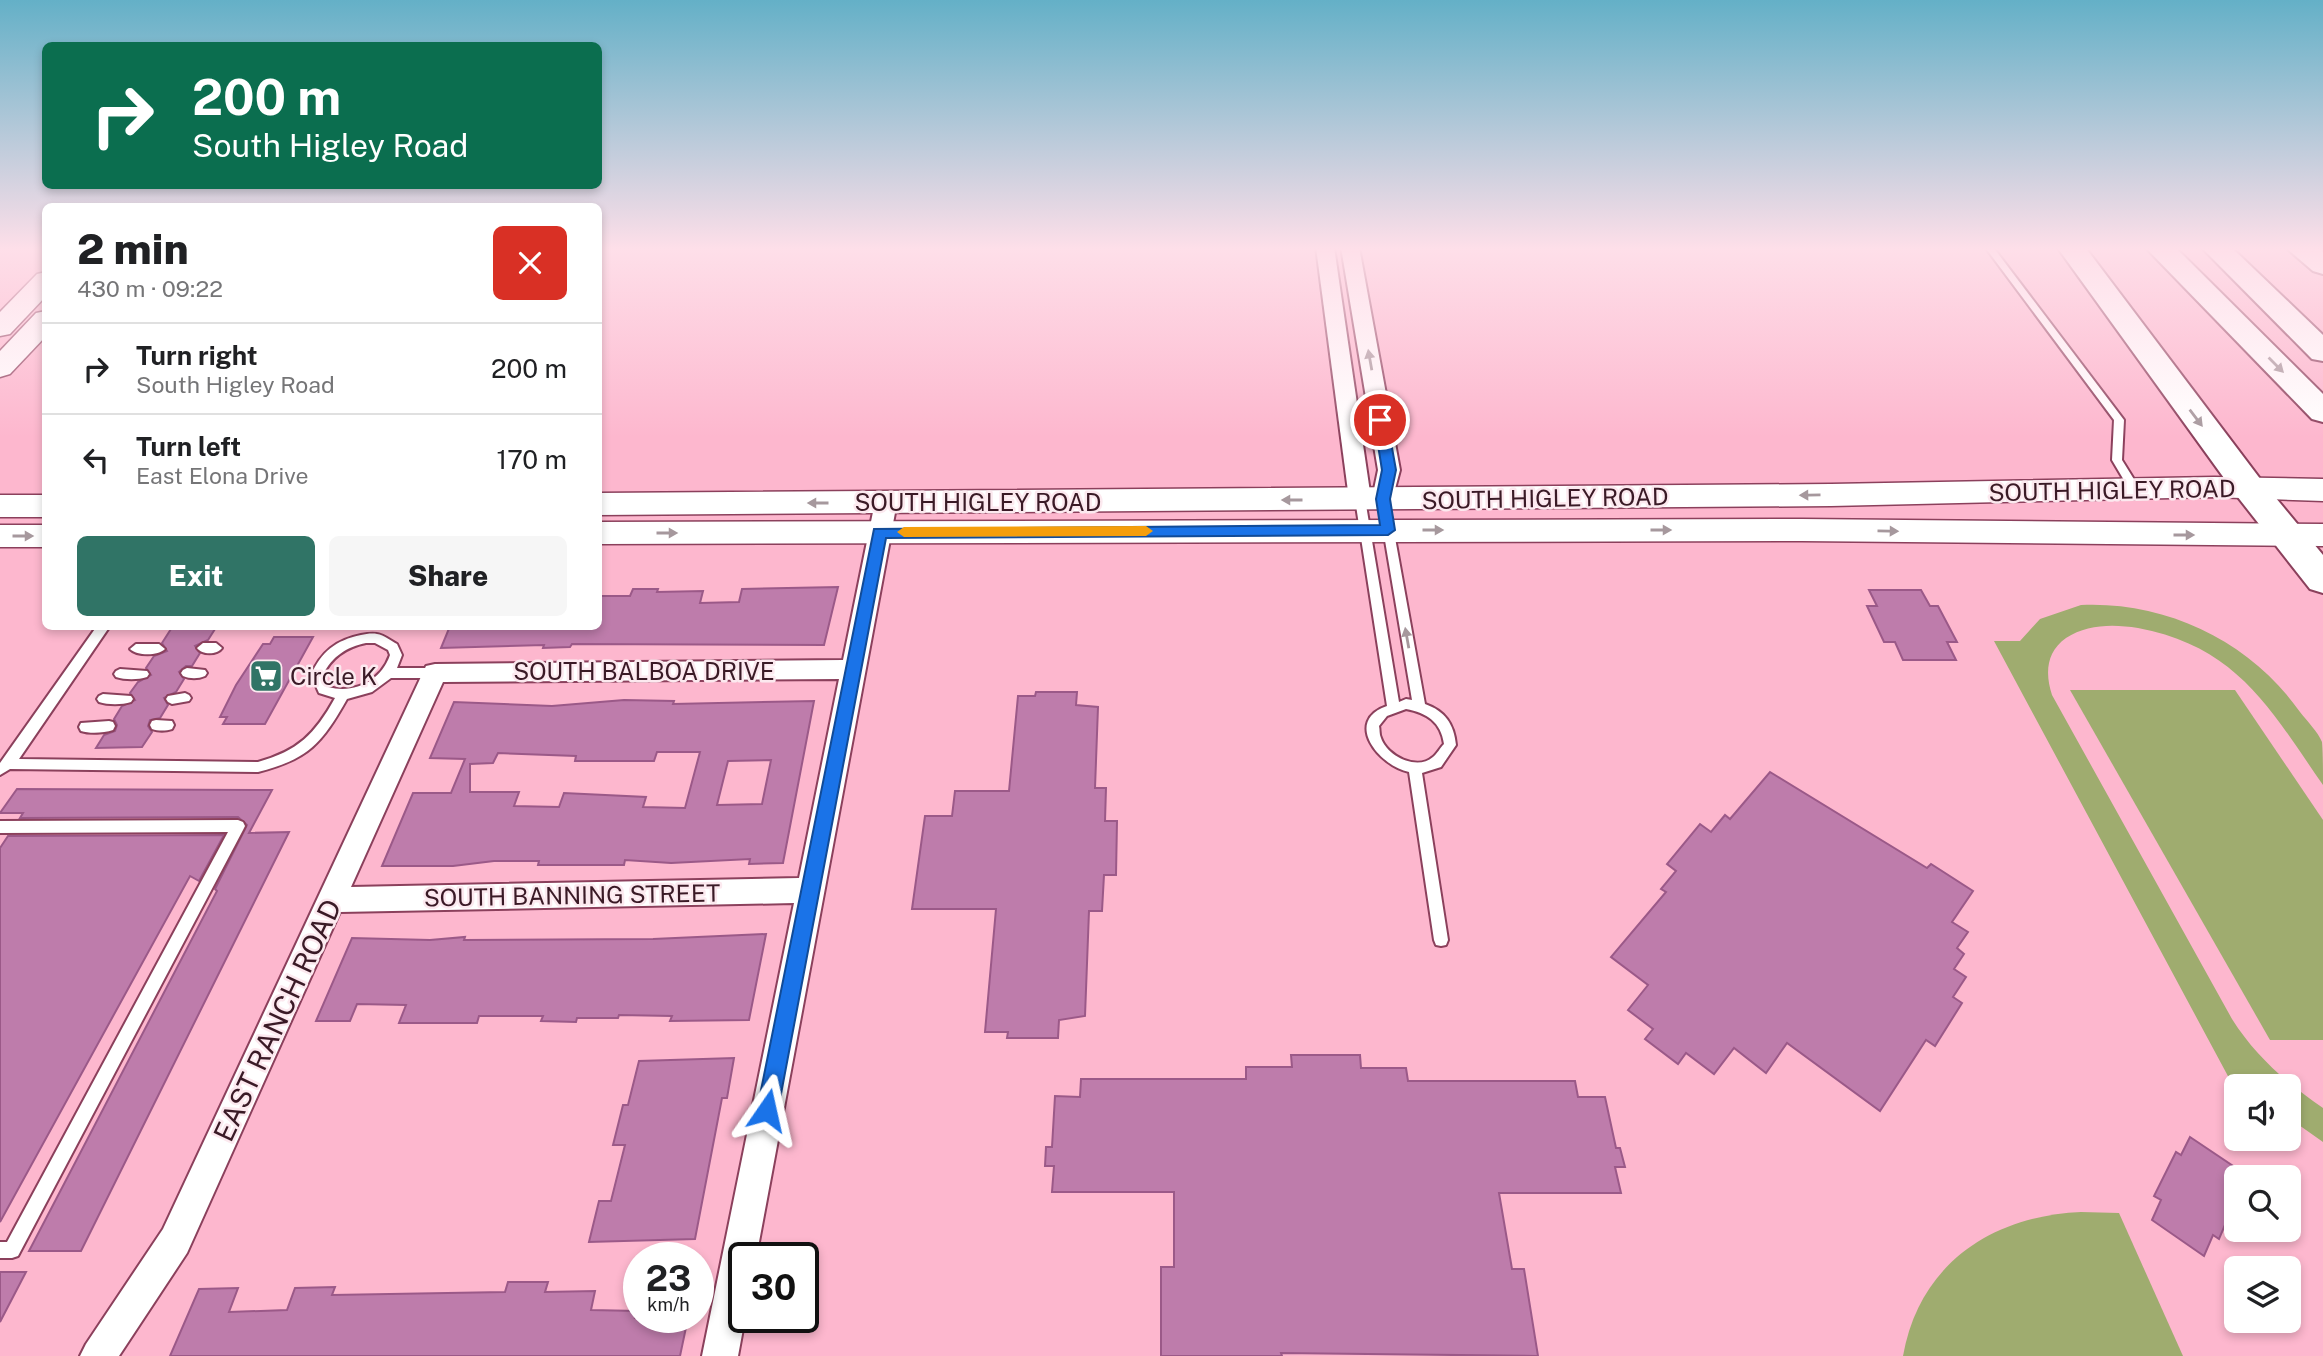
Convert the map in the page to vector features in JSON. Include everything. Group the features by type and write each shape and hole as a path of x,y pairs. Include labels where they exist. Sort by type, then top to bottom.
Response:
{"highway":[{"path":"2118,310 2249,488 2323,580"},
{"path":"2222,310 2323,412"},
{"path":"2280,310 2323,352"}],"main road":[{"path":"0,328 17,310"},
{"path":"0,368 42,323"},
{"name":"SOUTH HIGLEY ROAD","path":"1374,515 2135,489 2323,490"},
{"name":"SOUTH HIGLEY ROAD","path":"602,504 883,517 1374,515 2323,535"},
{"path":"0,506 42,506"},
{"name":"SOUTH HIGLEY ROAD","path":"602,533 883,517"},
{"path":"0,536 42,536"}],"street":[{"path":"1337,310 1374,515"},
{"path":"1361,310 1389,470 1374,515"},
{"path":"720,1356 883,517"},
{"name":"SOUTH BALBOA DRIVE","path":"435,673 853,669"},
{"name":"EAST RANCH ROAD","path":"98,1356 175,1241 334,900 435,673"},
{"name":"SOUTH BANNING STREET","path":"334,900 809,890"}],"lane":[{"path":"2037,310 2119,420 2117,460 2135,489"},
{"path":"1374,515 1419,706"},
{"path":"1374,515 1393,706"},
{"path":"4,767 101,630"},
{"path":"376,638 387,641 396,655 389,673 369,688 343,695 323,690 317,675 327,657 350,642 376,638"},
{"path":"136,649 159,649"},
{"path":"187,674 201,673"},
{"path":"389,673 435,673"},
{"path":"120,674 143,674"},
{"path":"4,767 258,767 281,762 316,740 343,695"},
{"path":"103,699 127,699"},
{"path":"1393,706 1419,706 1440,717 1447,726 1450,745 1438,761 1415,768 1391,761 1375,746 1372,726 1384,710 1393,706"},
{"path":"86,727 109,726"},
{"path":"1415,768 1441,940"},
{"path":"0,827 238,826 12,1250 0,1250"}],"green space":[{"path":"2081,605 2113,606 2145,610 2204,631 2232,646 2257,665 2280,687 2322,742 2323,785 2268,707 2248,685 2227,666 2202,650 2172,637 2138,628 2092,628 2066,638 2051,657 2048,679 2052,695 2232,1019 2251,1045 2280,1074 2227,1074 1994,641 2020,641 2040,619"},
{"path":"2070,690 2235,690 2323,820 2323,1040 2270,1040"},
{"path":"2301,1092 2323,1108 2323,1142 2301,1126"},
{"path":"2081,1212 2119,1213 2183,1356 1903,1356 1912,1324 1925,1295 1943,1271 1965,1251 1990,1235 2018,1223"}],"building":[{"path":"838,587 824,645 572,644 570,647 543,648 544,645 441,648 448,630 602,630 602,596 630,596 633,589 658,589 657,592 703,591 700,603 739,602 742,589"},
{"path":"1869,590 1921,590 1930,606 1938,606 1957,642 1947,642 1956,660 1903,660 1895,642 1884,642 1867,606 1877,606"},
{"path":"170,630 214,630 208,640 195,646 200,653 192,666 186,666 179,672 184,679 176,692 164,698 168,705 160,718 150,720 148,726 152,732 142,747 96,748 104,735 115,731 117,725 114,719 122,706 135,700 130,693 138,682 151,675 146,668 154,656 167,651 162,643"},
{"name":"Circle K","path":"274,637 313,637 265,724 223,724 227,717 220,717 236,685 263,644 270,644"},
{"path":"1036,692 1077,692 1076,705 1098,707 1095,788 1106,788 1105,821 1117,821 1116,875 1104,875 1102,911 1089,911 1085,1016 1059,1020 1058,1038 1007,1038 1008,1032 985,1032 996,909 912,909 925,816 952,816 955,791 1009,791 1018,696 1035,696"},
{"path":"624,700 674,701 673,704 814,701 783,863 749,864 750,859 671,863 625,860 624,865 538,865 539,861 494,861 453,866 382,866 413,793 451,793 465,759 430,758 454,702 552,706","holes":["657,752 700,752 685,808 643,807 646,797 564,793 559,807 514,806 519,792 470,792 470,764 493,763 498,753 576,756 575,761 654,761","771,760 762,804 717,805 728,761"]},
{"path":"1770,772 1927,868 1931,864 1973,891 1952,922 1968,932 1957,948 1964,954 1954,969 1966,977 1953,997 1962,1003 1935,1046 1926,1040 1880,1111 1787,1043 1766,1073 1734,1048 1714,1074 1686,1053 1678,1064 1645,1039 1653,1029 1628,1010 1648,985 1611,957 1666,892 1661,889 1676,871 1667,864 1700,824 1711,832 1725,815 1730,819"},
{"path":"17,789 272,790 249,833 289,832 81,1251 29,1251 217,891 215,889 247,825 238,817 20,818 23,813 0,813"},
{"path":"224,835 199,881 190,876 0,1222 0,848 8,836"},
{"path":"766,934 749,1020 670,1021 672,1016 619,1015 618,1018 577,1018 576,1022 541,1021 543,1016 479,1016 477,1023 399,1023 406,1005 357,1004 350,1021 316,1021 352,938 653,939"},
{"path":"1291,1055 1360,1055 1361,1068 1406,1068 1408,1081 1575,1081 1578,1097 1605,1097 1616,1148 1620,1148 1625,1167 1615,1167 1621,1193 1499,1193 1512,1269 1524,1269 1538,1356 1281,1353 1282,1356 1161,1356 1161,1267 1174,1267 1174,1192 1052,1192 1054,1166 1045,1166 1046,1147 1052,1147 1055,1096 1080,1097 1081,1079 1246,1079 1246,1067 1292,1067"},
{"path":"734,1058 727,1098 722,1098 695,1239 589,1242 599,1201 611,1201 625,1145 613,1145 623,1105 628,1105 639,1061"},
{"path":"2190,1137 2232,1165 2224,1165 2224,1227 2219,1239 2213,1235 2204,1256 2152,1220 2161,1200 2154,1196 2176,1152 2181,1155"},
{"path":"0,1272 26,1272 0,1322"},
{"path":"508,1282 548,1282 545,1292 595,1291 591,1310 623,1311 623,1333 685,1333 680,1356 170,1356 199,1289 238,1288 229,1312 287,1310 295,1288 335,1287 332,1295 505,1292"}],"slow traffic":[{"path":"904,532 1146,531"}],"place":[{"name":"Circle K","path":"266,676"}],"route":[{"path":"767,1110 880,533 1388,530 1383,499 1389,470 1380,420"}]}
